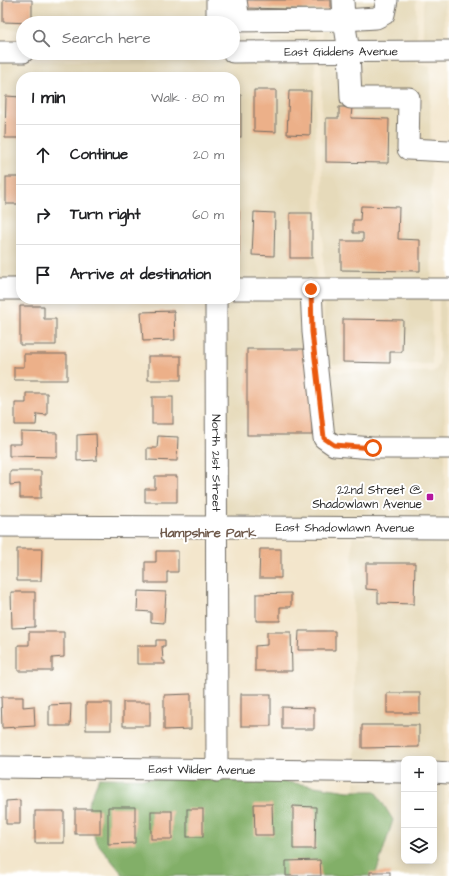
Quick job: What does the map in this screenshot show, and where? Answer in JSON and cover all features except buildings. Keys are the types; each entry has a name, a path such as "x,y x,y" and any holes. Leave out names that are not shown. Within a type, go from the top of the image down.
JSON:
{"street":[{"path":"217,0 217,16"},
{"path":"236,0 238,16"},
{"path":"240,16 242,0"},
{"path":"240,21 344,10 376,18 384,14 387,0"},
{"path":"344,10 349,52 351,98 409,98 408,149 449,151"},
{"name":"East Giddens Avenue","path":"240,52 449,51"},
{"path":"0,52 16,52"},
{"path":"0,289 16,289"},
{"path":"240,289 449,289"},
{"path":"311,289 312,332 315,344 324,438 334,445 373,448 449,448"},
{"name":"North 21st Street","path":"216,304 217,771"},
{"name":"East Shadowlawn Avenue","path":"0,526 449,528"},
{"name":"East Wilder Avenue","path":"0,767 217,771 401,772"},
{"path":"437,772 449,773"}],"shaded area":[{"path":"0,0 416,0 417,63 430,66 432,364 324,364 321,29 240,23 240,16 16,16 16,29 0,29"},
{"path":"423,0 445,0 445,42 423,42"},
{"path":"240,37 314,37 314,42 240,42"},
{"path":"315,60 316,280 240,280 240,72 16,72 16,280 0,280 0,61"},
{"path":"316,298 324,372 432,372 436,370 439,364 439,299 445,299 445,518 225,518 224,304 240,304 240,299"},
{"path":"352,537 445,537 445,764 437,763 437,756 401,756 401,763 355,763"},
{"path":"355,781 401,782 401,864 437,864 437,782 445,782 446,876 375,876 375,791 355,791"}],"green space":[{"path":"99,778 284,780 287,782 348,791 375,791 393,820 375,876 124,876 95,840 88,804"}],"place":[{"name":"22nd Street @ Shadowlawn Avenue","path":"430,497"}],"district":[{"name":"Hampshire Park","path":"208,533"}],"route":[{"path":"311,289 312,332 315,344 324,438 334,445 373,448"}]}
